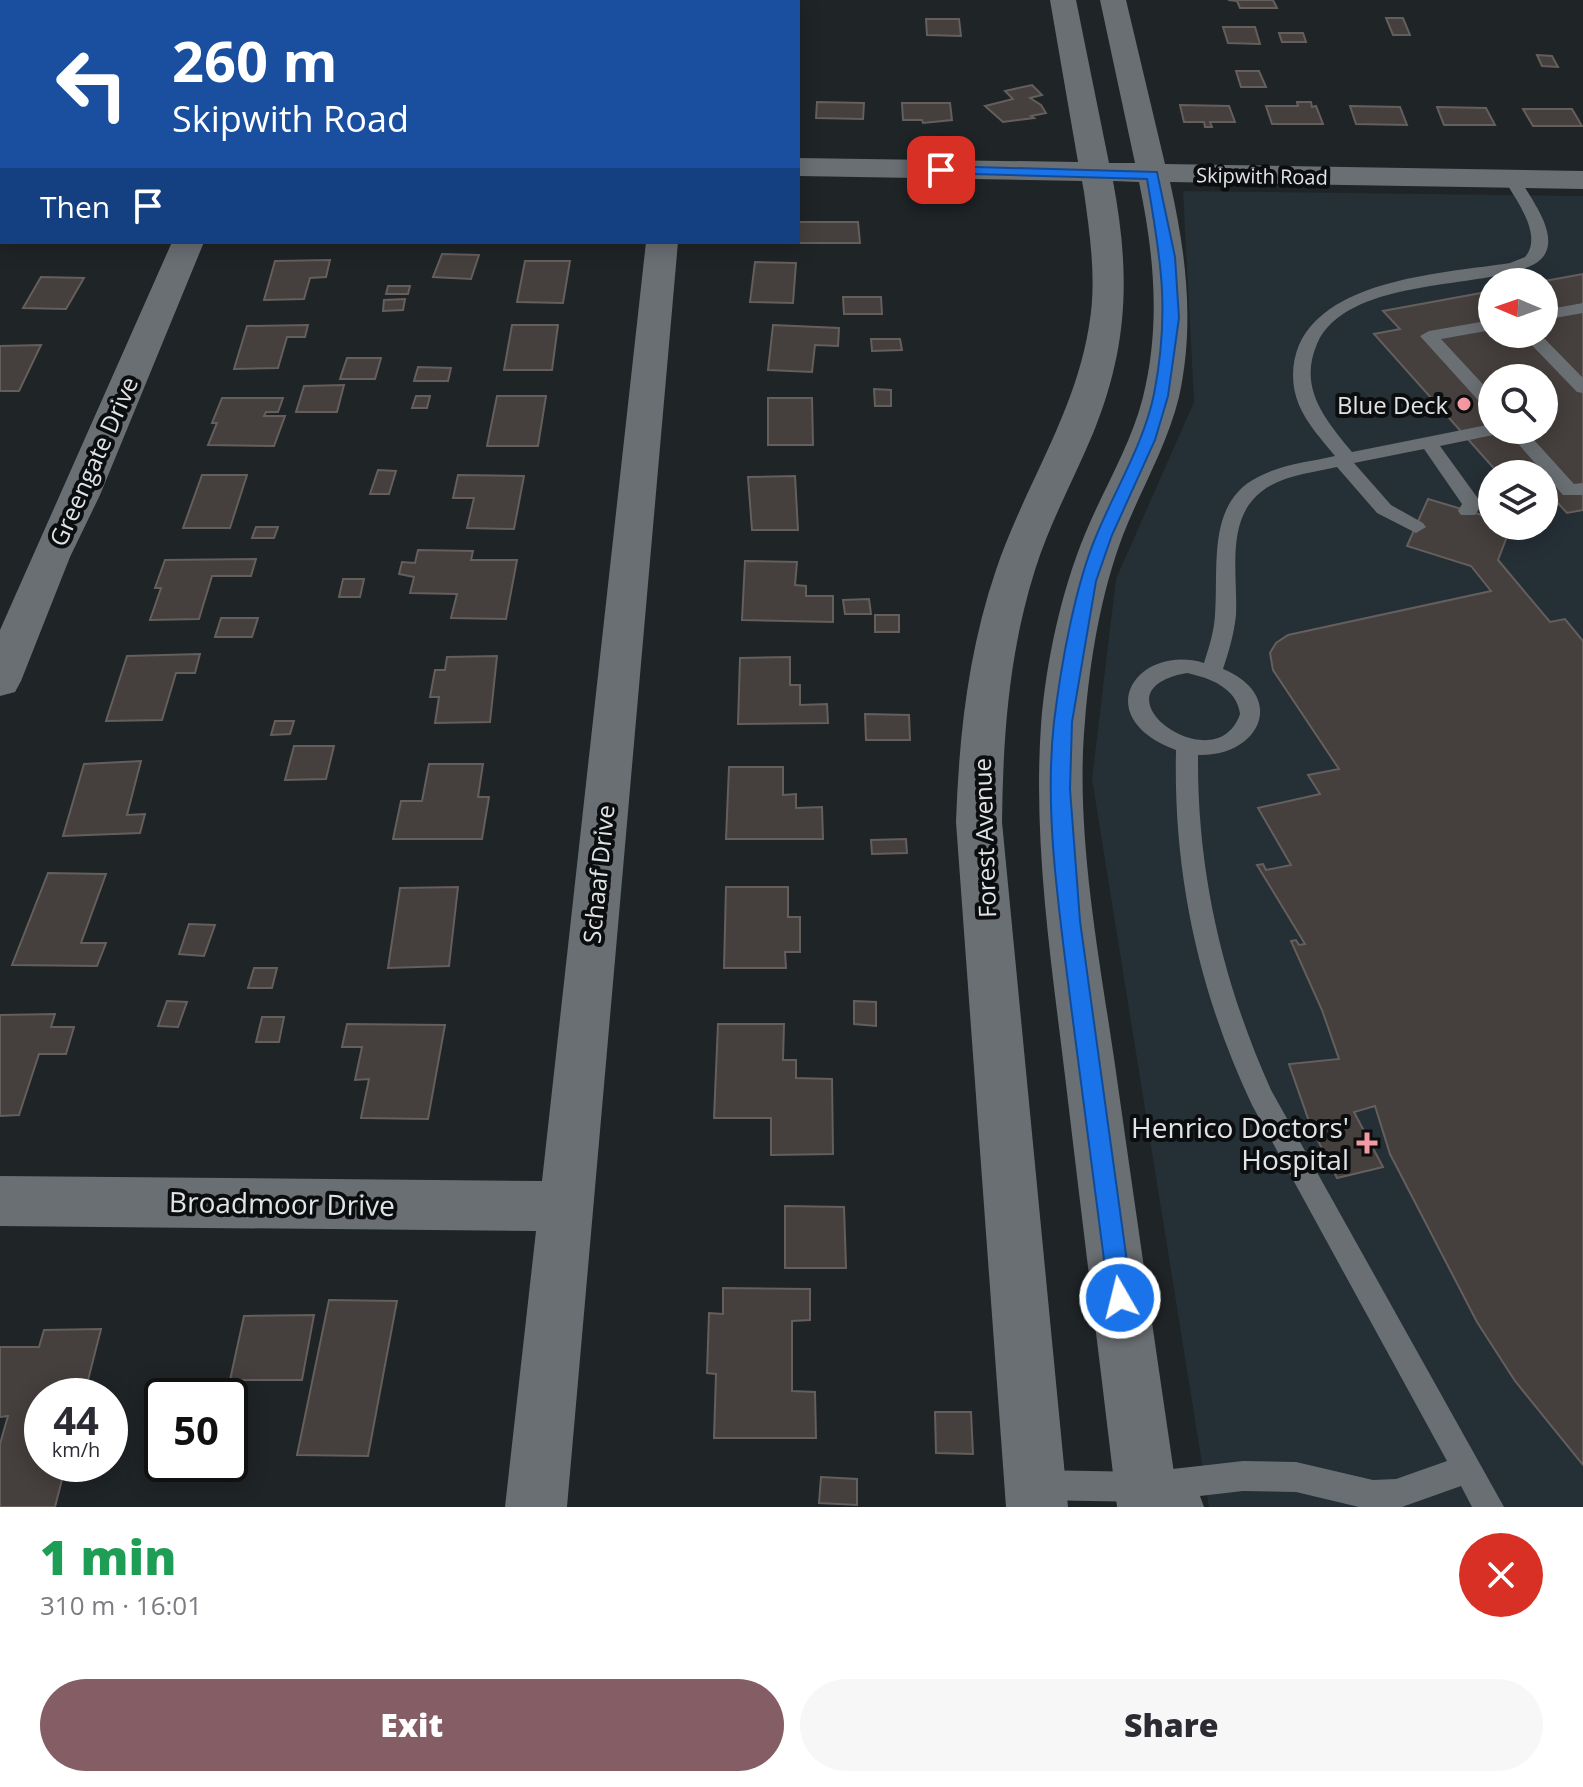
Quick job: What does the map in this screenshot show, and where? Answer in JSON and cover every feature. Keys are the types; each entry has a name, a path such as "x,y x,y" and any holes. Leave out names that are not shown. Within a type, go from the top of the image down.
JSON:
{"main road":[{"name":"Forest Avenue","path":"1036,1496 979,822 980,753 987,688 1012,582 1029,533 1088,404 1100,363 1107,320 1108,251 1063,0"},
{"path":"1113,0 1168,257 1172,318 1161,396 1147,440 1104,535 1088,581 1063,722 1061,789 1070,921 1161,1500"},
{"name":"Skipwith Road","path":"800,167 1583,180"},
{"name":"Greengate Drive","path":"0,681 50,557 81,495 187,244"},
{"name":"Schaaf Drive","path":"536,1507 662,244"},
{"name":"Broadmoor Drive","path":"0,1201 565,1206"}],"lane":[{"path":"1416,527 1384,509 1344,460 1309,409 1300,374 1306,342 1327,315 1353,300 1379,291 1513,267 1532,259 1541,247 1539,232 1512,179"},
{"path":"1558,312 1583,308"},
{"path":"1478,327 1429,336 1478,390"},
{"path":"1544,348 1583,388"},
{"path":"1212,672 1224,628 1228,538 1234,512 1254,487 1278,476 1478,433"},
{"path":"1428,442 1472,504 1468,511"},
{"path":"1528,444 1570,491 1583,489"},
{"path":"1187,666 1212,672 1238,686 1247,699 1250,713 1247,726 1237,737 1223,745 1187,746 1154,731 1143,720 1138,695 1143,683 1169,668 1187,666"},
{"path":"1187,746 1186,830 1215,982 1239,1052 1489,1507"},
{"path":"1036,1496 1161,1500 1243,1476 1296,1477 1349,1492 1396,1494 1467,1469"}],"shaded area":[{"name":"Henrico Doctors' Hospital","path":"1183,191 1583,196 1583,1507 1209,1507 1092,779 1116,579 1194,402"}],"building":[{"path":"1228,0 1273,0 1277,8 1240,8 1237,1"},
{"path":"1386,18 1403,18 1410,35 1393,35"},
{"path":"926,19 959,19 961,36 927,35"},
{"path":"1223,27 1255,27 1260,44 1228,43"},
{"path":"1279,33 1303,33 1306,42 1282,42"},
{"path":"1537,55 1552,56 1558,67 1542,66"},
{"path":"1236,71 1259,71 1266,87 1241,87"},
{"path":"1032,85 1042,95 1030,98 1041,105 1046,113 1031,116 1034,118 1003,122 985,106 1013,99 1005,91"},
{"path":"817,102 864,103 863,119 816,118"},
{"path":"1297,102 1311,102 1312,107 1316,106 1323,124 1272,124 1266,106 1298,106"},
{"path":"902,103 950,103 952,120 923,123 922,120 903,120"},
{"path":"1180,105 1229,106 1235,122 1210,122 1212,127 1205,127 1204,122 1184,122"},
{"path":"1350,106 1400,107 1407,125 1356,124"},
{"path":"1437,107 1486,108 1495,125 1444,125"},
{"path":"1523,109 1572,109 1582,126 1533,126"},
{"path":"800,222 858,222 860,243 800,243"},
{"path":"442,254 479,255 471,279 433,277"},
{"path":"330,260 326,277 310,278 304,299 264,300 275,261"},
{"path":"525,261 570,261 563,303 517,302"},
{"path":"755,262 796,263 793,303 750,302"},
{"name":"Blue Deck","path":"1583,274 1583,510 1567,513 1558,503 1558,460 1486,460 1374,334 1400,329 1383,311 1478,294 1478,348 1558,348 1558,279"},
{"path":"41,277 84,278 66,309 23,308"},
{"path":"388,286 410,286 408,294 386,294"},
{"path":"843,297 881,297 882,314 844,314"},
{"path":"405,299 403,310 383,311 384,300"},
{"path":"308,325 305,337 287,337 278,368 234,369 247,326"},
{"path":"512,325 558,325 552,370 504,370"},
{"path":"773,325 839,328 838,346 815,345 812,372 768,370"},
{"path":"871,339 900,339 902,350 872,351"},
{"path":"41,345 19,391 0,391 0,346"},
{"path":"347,358 381,358 375,379 340,379"},
{"path":"418,367 451,368 448,381 414,381"},
{"path":"344,385 337,412 296,412 304,386"},
{"path":"874,389 891,390 891,406 875,406"},
{"path":"416,396 430,396 427,408 412,408"},
{"path":"497,396 546,396 538,446 487,446"},
{"path":"222,398 283,398 278,412 266,412 264,416 285,416 274,446 208,445 217,423 212,423"},
{"path":"768,398 812,398 813,445 768,445"},
{"path":"378,470 396,471 389,494 370,494"},
{"path":"202,475 247,475 230,528 183,528"},
{"path":"458,475 524,476 514,529 467,528 474,498 453,498"},
{"path":"795,476 798,530 752,530 748,477"},
{"path":"1428,499 1478,514 1478,540 1506,540 1498,560 1550,622 1565,619 1583,641 1583,1465 1515,1381 1477,1322 1390,1154 1375,1106 1354,1112 1383,1167 1337,1178 1311,1127 1289,1064 1339,1059 1322,1010 1291,941 1305,944 1257,865 1263,864 1266,870 1291,865 1258,808 1320,794 1308,775 1339,769 1273,670 1270,653 1276,643 1288,635 1491,591 1471,566 1407,546"},
{"path":"256,527 278,527 274,538 252,538"},
{"path":"418,550 473,551 471,560 517,560 506,619 451,618 457,594 410,593 414,577 399,574 402,562 415,563"},
{"path":"256,559 251,576 212,576 199,619 150,620 161,588 155,588 165,560"},
{"path":"745,561 797,562 795,585 806,586 806,596 833,596 833,622 742,620"},
{"path":"343,579 364,579 360,597 339,597"},
{"path":"869,599 871,614 845,614 843,600"},
{"path":"875,615 899,615 899,632 875,632"},
{"path":"221,618 258,618 252,637 215,637"},
{"path":"200,654 195,673 176,673 162,720 106,721 127,656"},
{"path":"497,656 490,722 435,723 439,697 430,697 435,670 445,670 447,657"},
{"path":"790,657 790,685 800,685 800,705 827,704 828,723 738,724 740,658"},
{"path":"865,714 909,715 910,740 866,740"},
{"path":"275,721 294,721 290,734 271,735"},
{"path":"294,746 334,746 326,779 285,780"},
{"path":"141,761 127,815 145,814 140,833 63,836 84,764"},
{"path":"429,764 483,764 478,797 489,797 482,839 393,839 401,801 422,801"},
{"path":"729,767 783,767 783,795 796,794 796,808 822,807 823,839 726,839"},
{"path":"906,839 907,853 872,854 871,840"},
{"path":"48,873 106,874 81,943 106,943 97,966 12,965"},
{"path":"458,887 449,966 388,968 400,888"},
{"path":"726,887 788,887 788,917 800,917 800,952 785,952 786,968 724,968"},
{"path":"189,924 215,925 204,956 179,954"},
{"path":"254,968 277,968 272,988 248,988"},
{"path":"167,1001 187,1002 178,1027 158,1026"},
{"path":"854,1001 876,1002 876,1026 854,1024"},
{"path":"55,1014 51,1027 74,1027 66,1054 39,1054 19,1115 0,1116 0,1015"},
{"path":"262,1017 284,1017 279,1042 256,1042"},
{"path":"347,1024 445,1025 428,1119 361,1118 369,1079 355,1080 362,1047 342,1047"},
{"path":"718,1024 784,1024 783,1060 796,1060 796,1078 832,1079 833,1154 771,1155 771,1118 714,1118"},
{"path":"785,1206 844,1207 846,1268 785,1268"},
{"path":"723,1288 810,1289 810,1320 792,1321 792,1391 815,1392 816,1438 714,1438 716,1374 707,1373 709,1313 723,1314"},
{"path":"329,1300 397,1301 368,1456 297,1455"},
{"path":"314,1315 302,1380 230,1378 244,1316"},
{"path":"101,1329 89,1378 24,1378 24,1482 61,1482 55,1507 0,1507 0,1444 8,1416 0,1417 0,1347 39,1347 44,1330"},
{"path":"935,1412 971,1412 973,1454 936,1453"},
{"path":"821,1477 857,1479 857,1505 819,1503"}],"place":[{"name":"Blue Deck","path":"1464,404"},
{"name":"Henrico Doctors' Hospital","path":"1367,1143"}],"route":[{"path":"941,170 1152,175 1168,257 1172,318 1161,396 1147,440 1104,535 1088,581 1063,722 1061,789 1070,921 1120,1298"}]}
